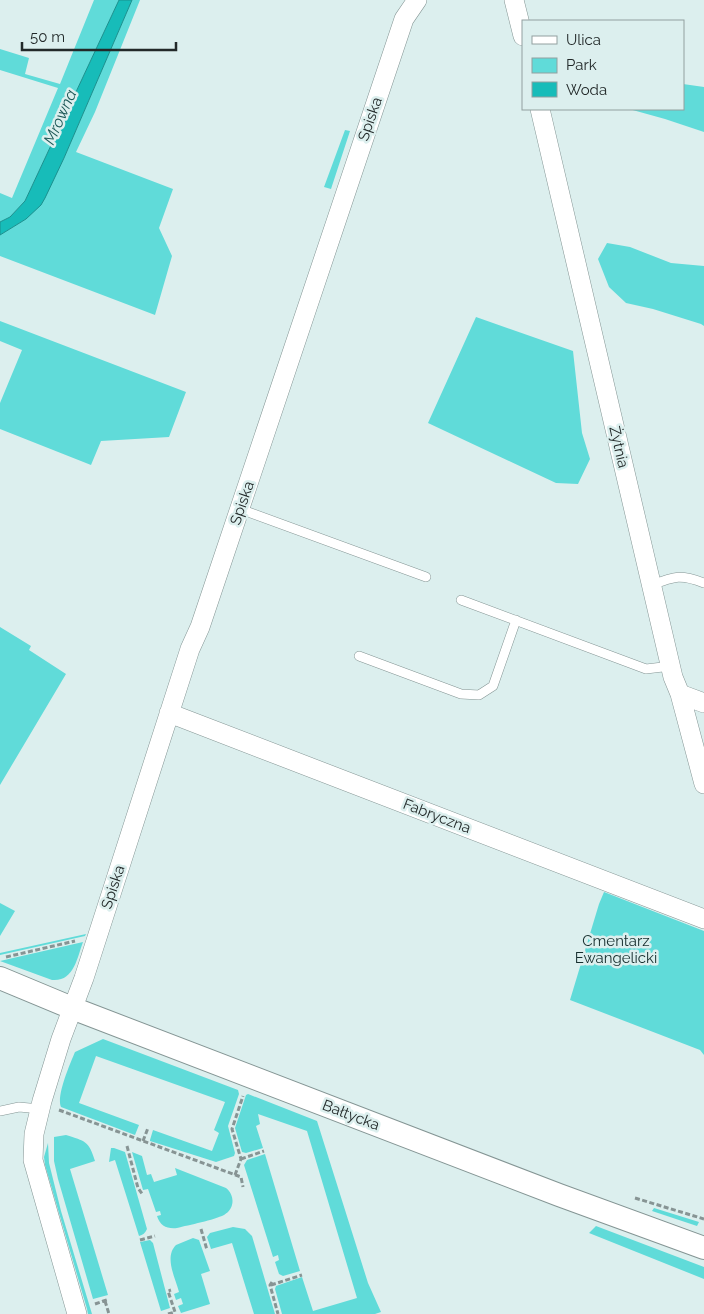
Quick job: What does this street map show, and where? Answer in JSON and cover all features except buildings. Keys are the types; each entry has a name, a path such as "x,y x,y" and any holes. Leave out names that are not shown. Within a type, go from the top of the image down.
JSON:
{"street":[{"name":"Spiska","path":"77,1314 33,1160 34,1134 48,1108 72,1008 84,978 190,649 200,627 404,19 417,0"},
{"path":"514,0 522,32"},
{"name":"Żytnia","path":"540,110 671,666 704,784"},
{"path":"680,694 704,703"},
{"name":"Fabryczna","path":"170,714 704,919"},
{"name":"Bałtycka","path":"0,978 72,1008 704,1248"}],"lane":[{"path":"240,509 426,577"},
{"path":"652,585 667,579 686,576 704,583"},
{"path":"462,600 646,669 671,666"},
{"path":"359,656 461,694 479,695 493,686 516,620"},
{"path":"0,1111 19,1108 48,1108"}],"path":[{"path":"0,959 78,940"},
{"path":"236,1175 241,1159 232,1129 246,1088"},
{"path":"48,1108 241,1177 243,1188"},
{"path":"143,1141 148,1128"},
{"path":"127,1146 138,1188 143,1195"},
{"path":"241,1159 264,1151"},
{"path":"628,1195 704,1219"},
{"path":"201,1229 207,1250"},
{"path":"140,1240 155,1236"},
{"path":"278,1314 271,1283 302,1275"},
{"path":"168,1314 175,1312 168,1291 171,1290"},
{"path":"97,1304 107,1300 109,1314"}],"green space":[{"path":"94,0 119,0 25,201 10,217 0,222 0,193 12,198 58,88 0,70 0,49 29,58 25,74 60,84"},
{"path":"132,0 140,0 95,112 76,152 173,189 159,228 172,256 155,315 0,256 0,235 26,219 64,158"},
{"path":"684,84 704,87 704,132 633,110 684,110"},
{"path":"345,130 350,131 331,189 324,187"},
{"path":"607,243 630,247 671,263 704,266 704,326 653,309 626,303 609,287 598,259"},
{"path":"476,317 573,351 582,433 590,459 578,484 556,483 428,423"},
{"path":"0,321 186,392 169,437 101,441 91,465 0,429 0,403 22,350 0,341"},
{"path":"0,627 31,646 29,650 66,674 0,785"},
{"name":"Cmentarz Ewangelicki","path":"604,892 704,931 704,1055 700,1050 570,1000"},
{"path":"0,903 15,911 0,936"},
{"path":"86,934 85,936 0,955 0,953"},
{"path":"83,942 74,968 59,980 52,980 0,961"},
{"path":"103,1039 238,1090 239,1094 228,1126 235,1153 234,1156 216,1162 150,1141 153,1130 212,1151 219,1133 214,1130 225,1102 96,1056 79,1103 139,1125 135,1135 61,1107 60,1095 75,1052"},
{"path":"248,1094 317,1121 368,1283 381,1312 375,1314 282,1314 275,1289 276,1286 302,1277 313,1311 357,1298 307,1131 258,1114 260,1124 256,1126 263,1148 246,1153 242,1152 235,1128 246,1095"},
{"path":"66,1135 85,1143 91,1149 95,1161 70,1169 108,1295 93,1299 54,1161 54,1137"},
{"path":"48,1143 49,1163 61,1211 92,1314 88,1314 45,1165 44,1157"},
{"path":"111,1148 125,1152 147,1229 140,1236 115,1160 109,1162"},
{"path":"132,1152 142,1156 147,1175 151,1174 154,1182 177,1175 175,1168 226,1188 231,1194 232,1206 224,1215 214,1219 177,1228 164,1226 158,1219 157,1216 161,1215 160,1211 156,1212 148,1189 143,1190"},
{"path":"265,1154 300,1271 283,1276 279,1274 275,1262 279,1260 278,1255 273,1257 244,1165 247,1160"},
{"path":"654,1208 699,1222 697,1226 652,1211"},
{"path":"596,1226 704,1267 704,1279 589,1233"},
{"path":"233,1227 245,1229 252,1236 275,1314 254,1314 232,1243 211,1249 207,1237 210,1233"},
{"path":"193,1238 199,1240 210,1271 201,1274 210,1304 181,1313 178,1306 183,1304 181,1298 176,1300 174,1294 179,1292 172,1267 171,1255 176,1245"},
{"path":"150,1240 153,1243 170,1308 161,1311 140,1242"}],"water":[{"path":"119,0 132,0 45,198 41,205 26,219 0,235 0,222 10,217 25,201"}],"water label":[{"name":"Mrowna","path":"60,117"}]}
